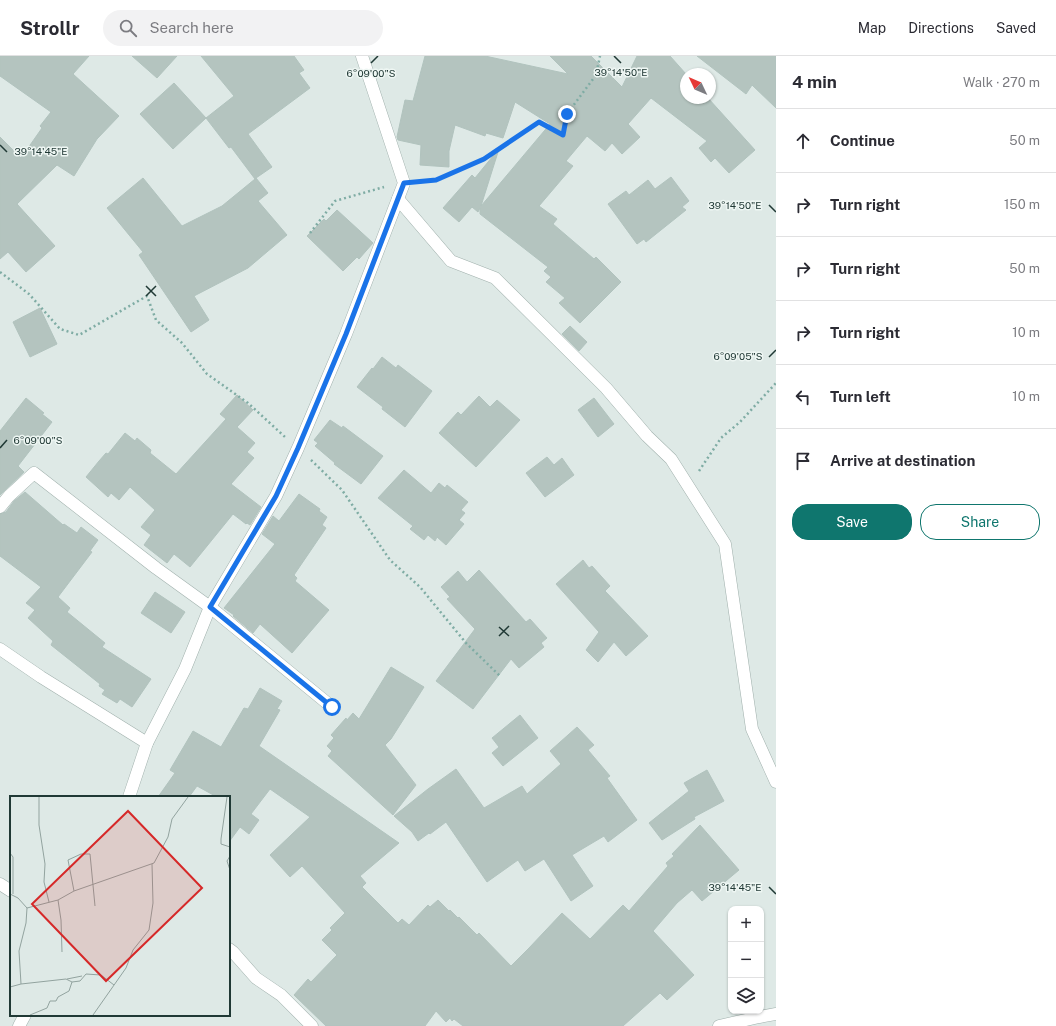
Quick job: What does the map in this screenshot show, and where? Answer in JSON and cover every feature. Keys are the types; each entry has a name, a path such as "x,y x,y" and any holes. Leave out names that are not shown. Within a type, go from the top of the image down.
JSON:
{"street":[{"path":"129,796 147,743 185,669 210,607 276,496 298,448 346,334 404,183 362,56"},
{"path":"398,199 451,261 495,278 512,294 606,388 647,436 671,459 725,544 752,729 776,782"},
{"path":"0,506 34,473 156,568 210,607 332,707"},
{"path":"0,649 41,677 147,743"},
{"path":"0,884 10,890"},
{"path":"230,950 256,978 281,995 312,1026"},
{"path":"719,1026 759,1016 776,1014"},
{"path":"19,1026 24,1016"}],"path":[{"path":"310,233 335,201 378,188 404,183 436,180 484,159 539,122 563,135 567,114 596,75 600,56"},
{"path":"0,272 29,294 60,329 79,335 147,296 156,320 182,343 207,374 248,403 342,490 390,560 420,587 466,643 501,677"},
{"path":"688,487 721,438 740,422 776,383"}],"building":[{"path":"0,56 89,56 73,74 119,116 97,139 74,176 57,165 17,204 55,246 26,272 8,252 0,259 0,137 21,158 42,128 40,126 51,112 0,76"},
{"path":"132,56 177,56 157,78"},
{"path":"201,56 294,56 304,70 299,73 310,88 248,134 272,167 256,178 268,193 258,201 287,235 248,268 194,296 209,320 191,332 139,255 143,252 107,208 143,178 182,226 222,206 255,179 231,147 229,148 206,118 234,96"},
{"path":"425,56 485,56 568,74 550,56 591,56 622,87 637,56 670,56 681,68 680,104 713,104 755,150 729,173 715,158 711,162 699,148 707,141 651,98 628,124 640,137 622,154 612,143 605,151 587,136 566,161 573,166 539,206 557,219 553,224 594,259 596,257 621,282 580,323 559,303 565,298 546,282 551,277 544,271 548,267 480,214 480,208 478,212 472,207 459,222 443,208 472,175 475,178 497,151 498,152 481,206 550,124 515,102 503,138 486,133 485,136 455,125 449,151 449,167 420,165 421,145 398,140 397,137 405,100 413,101"},
{"path":"697,56 776,56 776,108 752,85 746,94 716,71 716,68 712,68"},
{"path":"174,83 206,118 173,149 140,114"},
{"path":"671,177 689,201 682,207 686,210 646,242 644,239 637,244 608,204 626,191 629,195 648,180 655,189"},
{"path":"337,210 373,243 359,259 357,257 343,271 307,236 324,219 326,221"},
{"path":"40,308 57,344 30,357 13,322"},
{"path":"570,326 587,342 579,351 562,334"},
{"path":"382,357 396,368 398,365 432,391 405,427 382,409 383,407 357,387"},
{"path":"237,395 253,410 237,427 255,443 247,452 254,458 231,484 261,507 250,525 247,523 246,524 233,514 190,567 174,554 167,563 144,545 151,535 141,527 155,510 130,487 119,500 111,493 108,497 86,477 106,453 108,454 125,433 135,441 137,438 151,450 150,453 176,474 226,419 220,414"},
{"path":"479,396 490,407 497,400 520,420 476,467 439,433 458,412 461,415"},
{"path":"26,398 52,422 18,466 24,472 0,495 0,431"},
{"path":"594,398 614,424 598,437 578,410"},
{"path":"330,420 342,428 343,426 383,456 361,484 334,464 335,463 315,446 318,443 314,440"},
{"path":"547,457 554,465 562,458 574,475 545,497 526,473"},
{"path":"404,470 431,493 439,483 445,488 447,485 468,502 461,510 465,513 459,520 464,524 446,545 437,537 435,541 428,535 424,540 410,529 413,526 378,498"},
{"path":"25,492 63,525 64,524 77,533 81,527 98,540 90,551 92,552 58,597 70,608 67,612 105,643 102,647 151,679 132,707 120,699 117,703 102,694 105,690 99,686 100,684 51,645 53,641 28,618 35,610 26,603 41,587 0,556 0,514 6,512 14,501"},
{"path":"299,494 320,509 319,511 327,517 322,525 326,528 294,575 297,578 295,581 329,610 292,653 260,624 253,633 233,616 234,615 224,608 275,544 262,534 273,516 279,521"},
{"path":"583,560 589,568 592,566 610,586 605,591 648,636 626,656 614,642 598,662 586,650 599,632 556,584"},
{"path":"479,570 526,622 530,619 547,638 541,643 544,647 519,668 511,659 473,709 436,681 475,629 447,599 450,597 441,587 458,571 467,582"},
{"path":"155,592 185,612 171,633 141,613"},
{"path":"391,667 424,687 391,739 385,745 416,785 393,815 328,756 332,751 327,746 334,738 331,735 346,718 347,720 353,713 359,719"},
{"path":"260,688 282,701 277,709 280,710 259,746 399,843 360,876 366,883 362,887 398,923 402,919 409,925 428,905 430,907 438,900 449,911 450,910 458,918 459,917 477,935 479,933 511,966 562,913 590,939 623,905 629,911 668,866 666,863 674,856 672,854 700,825 739,870 702,901 692,890 677,903 653,931 694,975 667,1000 660,993 623,1026 463,1026 454,1019 452,1021 450,1018 446,1022 436,1011 425,1026 326,1026 294,995 308,979 311,982 337,955 322,940 332,930 330,928 345,913 302,866 290,877 270,855 310,817 270,789 251,814 259,820 249,834 240,827 230,841 230,796 215,796 197,786 190,796 159,796 175,773 170,770 193,731 221,747 244,708 248,709"},
{"path":"520,715 538,738 503,766 492,753 499,747 492,738"},
{"path":"577,727 594,745 588,750 610,776 607,778 637,820 608,842 604,836 572,855 593,886 571,901 544,859 525,871 518,860 487,882 446,822 418,841 412,832 394,816 456,769 484,808 522,786 527,794 561,764 550,751"},
{"path":"707,770 724,801 694,817 695,819 662,840 649,823 689,791 684,783"}],"route":[{"path":"332,707 210,607 276,496 298,448 346,334 404,183 436,180 484,159 539,122 563,135 567,114"}]}
